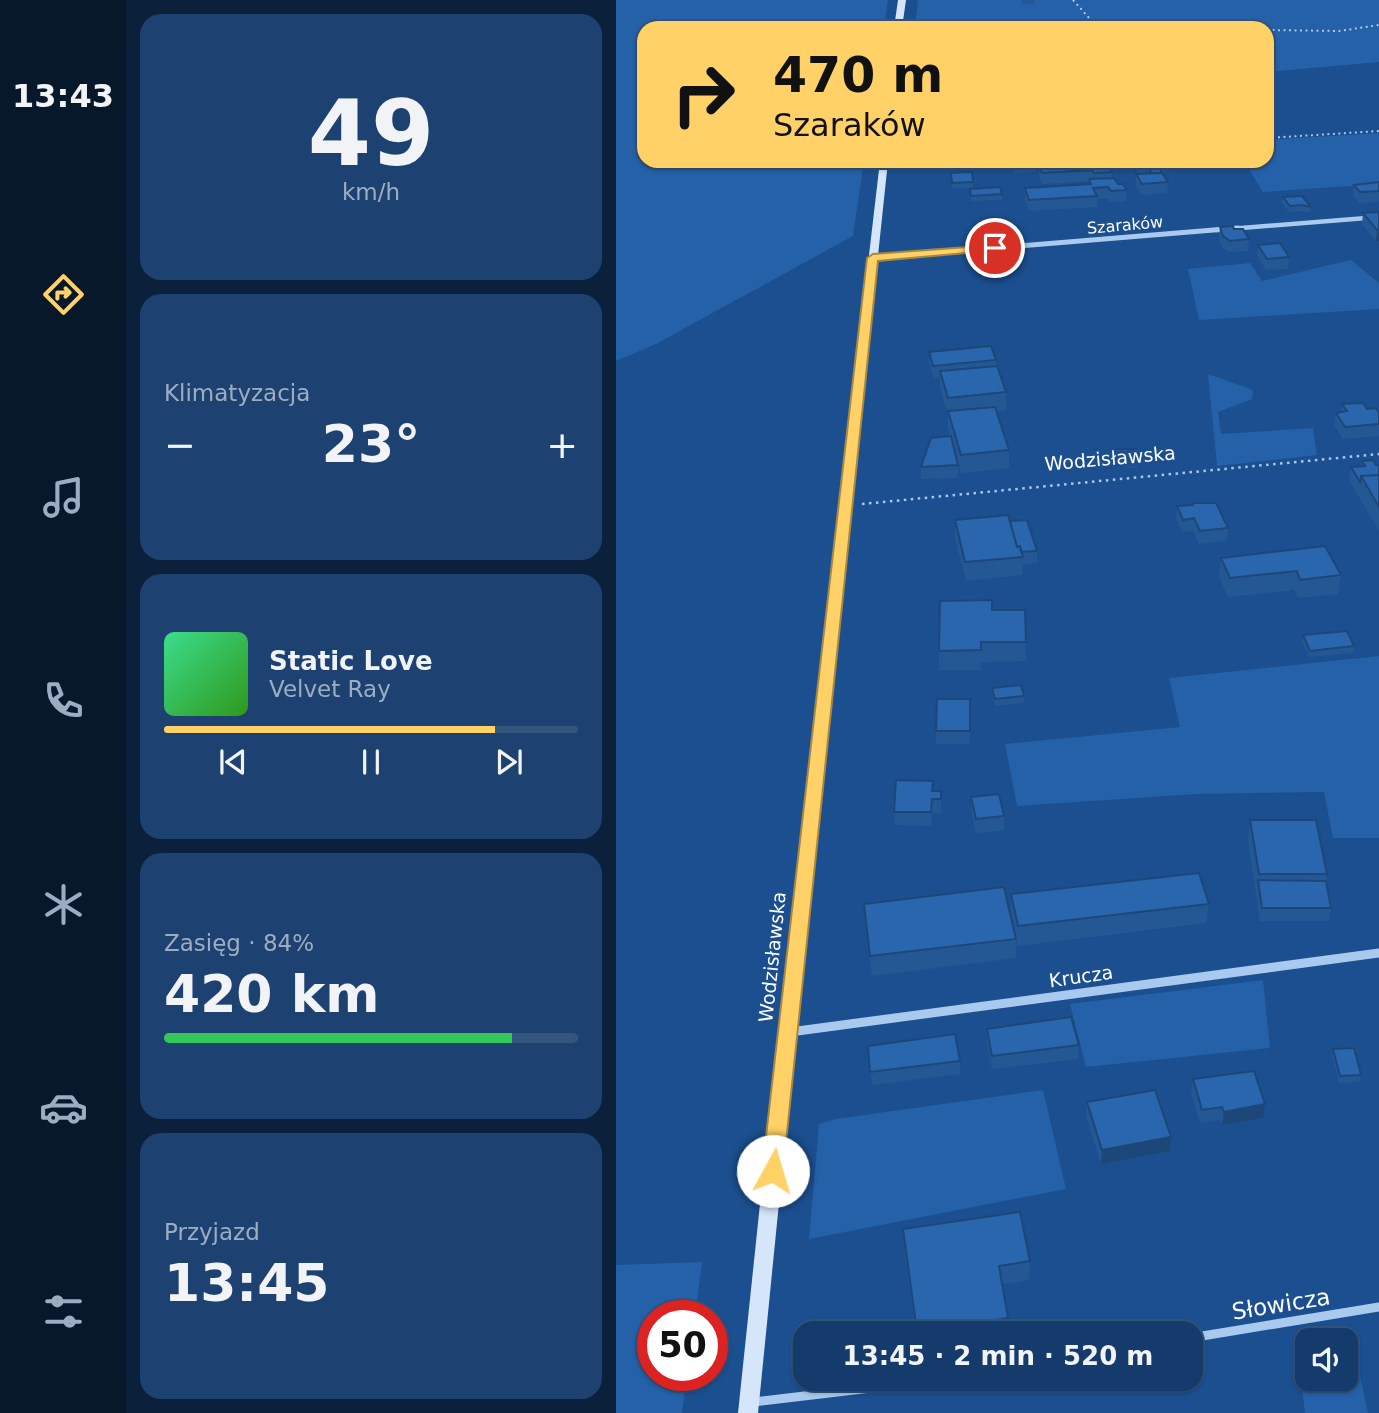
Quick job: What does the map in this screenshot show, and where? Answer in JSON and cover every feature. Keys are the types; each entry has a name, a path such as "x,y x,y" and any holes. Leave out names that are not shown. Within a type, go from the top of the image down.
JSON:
{"main road":[{"path":"899,21 902,0"},
{"name":"Wodzisławska","path":"749,1408 787,1032 883,168"}],"street":[{"name":"Szaraków","path":"873,258 1379,217"},
{"name":"Krucza","path":"787,1032 1379,953"},
{"name":"Słowicza","path":"1203,1336 1379,1307"},
{"path":"749,1408 791,1399 853,1391"}],"path":[{"path":"1073,0 1092,21"},
{"path":"1274,30 1339,31 1379,24"},
{"path":"1274,138 1379,131"},
{"name":"Wodzisławska","path":"846,506 1379,454"}],"shaded area":[{"path":"616,0 888,0 885,21 637,21 637,168 863,168 853,236 656,344 616,361"},
{"path":"918,0 1379,0 1379,62 1274,71 1274,21 916,21"},
{"path":"1379,133 1379,184 1263,192 1248,168 1274,168 1274,140"},
{"path":"1351,260 1379,283 1379,309 1199,320 1188,269 1250,263 1262,281"},
{"path":"1208,374 1253,390 1252,399 1218,412 1221,434 1313,428 1317,455 1217,466"},
{"path":"1379,656 1379,838 1333,838 1324,792 1196,794 1017,806 1005,744 1180,727 1169,678"},
{"path":"1263,980 1270,1048 1086,1067 1070,1004"},
{"path":"1043,1090 1066,1189 809,1239 819,1124 836,1119"},
{"path":"702,1262 697,1300 637,1300 637,1391 685,1391 682,1413 616,1413 616,1265"},
{"path":"1358,1367 1368,1413 1305,1413 1302,1391 1358,1391"}],"building":[{"path":"1040,168 1110,168 1112,172 1094,173 1092,170 1042,173"},
{"path":"1149,168 1160,168 1162,173 1151,173"},
{"path":"972,172 973,182 952,183 951,173"},
{"path":"1162,173 1168,182 1142,184 1136,174"},
{"path":"1114,178 1127,190 1093,188 1097,196 1029,200 1025,188 1091,184 1089,179"},
{"path":"1379,182 1379,191 1360,192 1354,185"},
{"path":"1000,187 1002,194 971,196 970,189"},
{"path":"1302,196 1311,207 1290,206 1283,197"},
{"path":"1379,212 1379,230 1377,230 1363,213"},
{"path":"1233,226 1234,229 1243,229 1249,239 1230,241 1223,236 1220,227"},
{"path":"1280,243 1289,257 1267,259 1258,245"},
{"path":"991,346 996,360 933,366 929,352"},
{"path":"997,366 1006,392 948,398 940,371"},
{"path":"1363,403 1367,409 1376,408 1379,424 1345,427 1336,413 1347,411 1342,404"},
{"path":"995,407 1009,450 961,455 948,411"},
{"path":"951,436 958,465 921,467 931,438"},
{"path":"1114,449 1137,449 1138,462 1116,462"},
{"path":"1373,460 1379,465 1379,475 1361,476 1360,482 1351,467 1365,466 1362,461"},
{"path":"1379,475 1379,507 1361,476"},
{"path":"1192,503 1216,503 1228,528 1200,531 1194,518 1183,520 1177,506 1193,505"},
{"path":"1008,515 1017,547 1020,546 1023,557 965,562 955,520"},
{"path":"1027,520 1037,551 1021,552 1020,546 1017,547 1010,521"},
{"path":"1325,546 1341,575 1300,580 1297,571 1230,578 1221,558"},
{"path":"992,600 992,610 1025,610 1026,642 981,642 981,650 939,651 940,601"},
{"path":"1347,631 1354,646 1310,651 1303,635"},
{"path":"1021,685 1024,696 995,699 992,688"},
{"path":"937,699 970,699 970,731 936,731"},
{"path":"896,780 933,781 932,791 941,791 941,799 932,799 931,812 894,812"},
{"path":"999,794 1004,816 976,819 971,797"},
{"path":"1250,820 1316,820 1327,874 1259,874"},
{"path":"1199,873 1209,904 1018,926 1011,894"},
{"path":"1258,880 1326,881 1331,908 1262,908"},
{"path":"1004,887 1016,939 870,956 864,904"},
{"path":"1071,1017 1079,1045 992,1056 987,1029"},
{"path":"955,1034 960,1061 870,1072 868,1046"},
{"path":"1354,1048 1361,1075 1340,1076 1333,1049"},
{"path":"1254,1071 1265,1104 1224,1112 1222,1107 1202,1110 1193,1079"},
{"path":"1155,1090 1171,1137 1102,1150 1087,1102"},
{"path":"1020,1212 1030,1261 999,1266 1008,1318 988,1321 916,1321 903,1229"}],"route":[{"path":"773,1171 873,258 995,248"}]}
